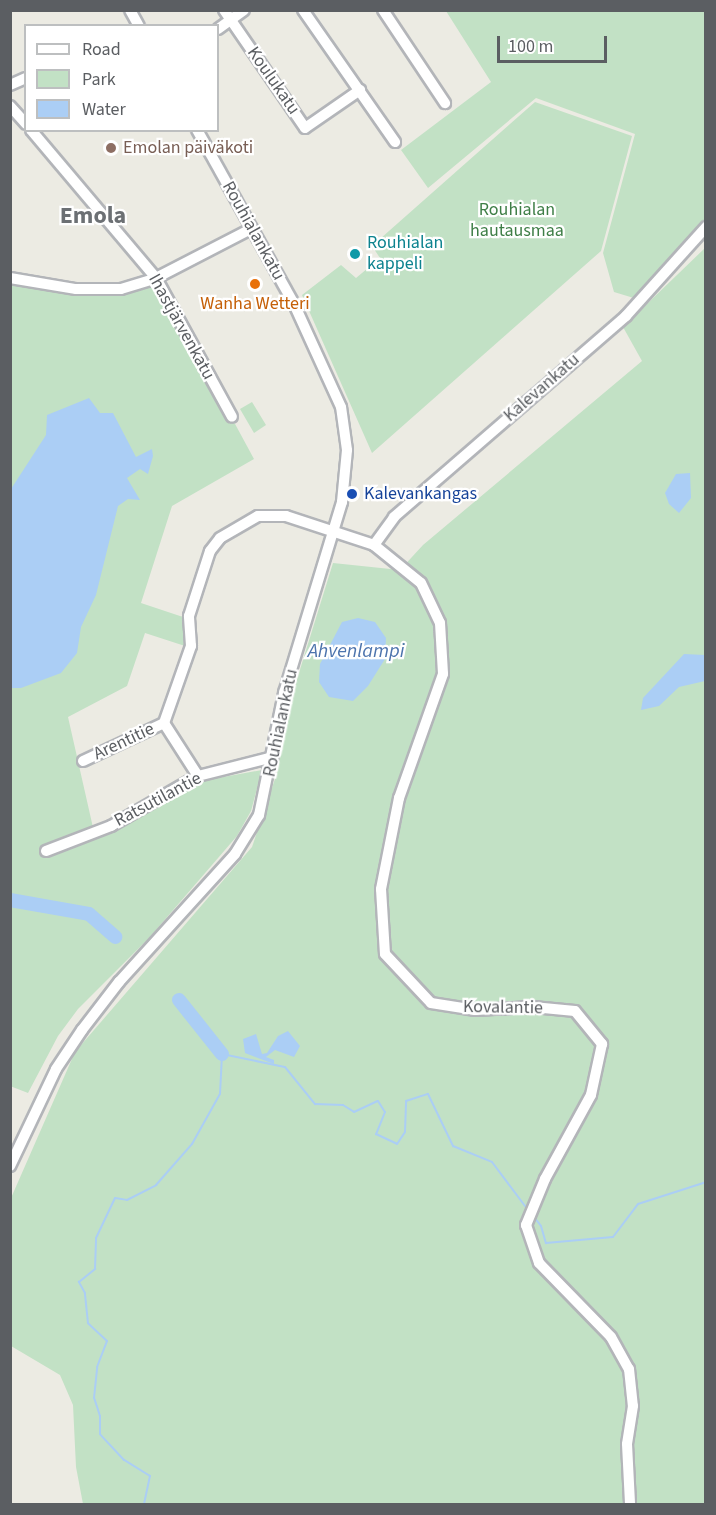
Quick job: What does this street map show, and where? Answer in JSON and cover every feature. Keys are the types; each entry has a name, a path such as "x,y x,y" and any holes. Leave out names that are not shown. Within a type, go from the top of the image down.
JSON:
{"street":[{"path":"219,28 228,15 244,10"},
{"path":"303,10 395,142"},
{"path":"383,10 445,103"},
{"name":"Koulukatu","path":"228,15 305,128 360,90"},
{"path":"10,86 24,79"},
{"path":"10,106 24,122"},
{"name":"Ihastjärvenkatu","path":"33,132 156,278 232,417"},
{"name":"Rouhialankatu","path":"10,1166 56,1069 81,1030 244,843 259,815 273,757 284,693 334,531 347,450 341,406 294,304 198,132"},
{"name":"Kalevankatu","path":"374,545 394,517 626,316 705,227"},
{"path":"10,278 75,289 121,289 156,278 251,229"},
{"name":"Kovalantie","path":"164,723 191,646 189,616 210,551 220,538 258,516 271,513 374,545 421,583 440,623 444,649 442,674 426,728 404,774 381,889 385,954 431,1004 475,1010 533,1007 574,1011 602,1044 591,1095 526,1225 539,1263 611,1337 629,1369 633,1406 627,1444 630,1504"},
{"path":"164,723 198,776"},
{"name":"Arentitie","path":"83,760 164,723"},
{"name":"Ratsutilantie","path":"46,851 111,826 198,776 273,757"}],"green space":[{"path":"446,11 705,11 705,220 637,299 614,292 603,253 635,134 536,98 428,188 401,150 491,82"},
{"name":"Rouhialan hautausmaa","path":"535,102 632,136 601,251 372,453 302,295 341,265 356,278 380,258 372,246"},
{"path":"705,248 705,1504 83,1504 76,1467 73,1405 60,1375 11,1346 11,1198 75,1052 252,847 277,773 289,705 333,563 400,570 423,545 642,361 623,327"},
{"path":"10,278 121,289 156,278 254,459 172,506 141,603 183,617 185,646 145,633 127,686 68,717 94,832 207,780 262,770 251,811 237,836 149,938 78,1009 58,1036 28,1093 10,1086"},
{"path":"252,402 266,425 254,433 240,409"}],"water":[{"path":"89,398 100,413 113,413 136,457 152,449 153,456 148,474 140,469 127,478 140,500 128,499 118,506 96,595 81,627 77,653 61,673 21,688 11,688 11,489 46,435 47,415"},
{"path":"690,473 691,498 679,513 669,504 665,493 676,474"},
{"name":"Ahvenlampi","path":"358,618 375,622 386,638 385,659 368,686 353,701 329,697 319,682 320,664 342,622"},
{"path":"684,654 705,655 705,681 679,687 659,706 641,710 643,698"},
{"path":"288,1031 300,1046 294,1057 275,1050 266,1057 274,1060 274,1064 245,1053 243,1039 256,1034 262,1054 267,1053 278,1036"}],"waterway":[{"path":"10,900 89,914 115,937"},
{"path":"179,1000 222,1054"},
{"path":"144,1504 150,1476 124,1460 100,1434 100,1416 94,1398 97,1367 107,1341 88,1323 85,1293 79,1282 95,1269 96,1238 115,1198 127,1200 156,1185 192,1144 220,1094 222,1054 285,1067 315,1104 343,1105 354,1112 378,1101 385,1112 376,1134 397,1144 405,1132 406,1101 428,1094 453,1146 492,1162 528,1210"},
{"path":"534,1217 541,1226 546,1243 613,1237 638,1204 706,1182"}],"place":[{"name":"Emolan päiväkoti","path":"111,148"},
{"name":"Rouhialan kappeli","path":"355,254"},
{"name":"Wanha Wetteri","path":"255,284"},
{"name":"Kalevankangas","path":"352,494"}],"district":[{"name":"Emola","path":"93,216"}]}
